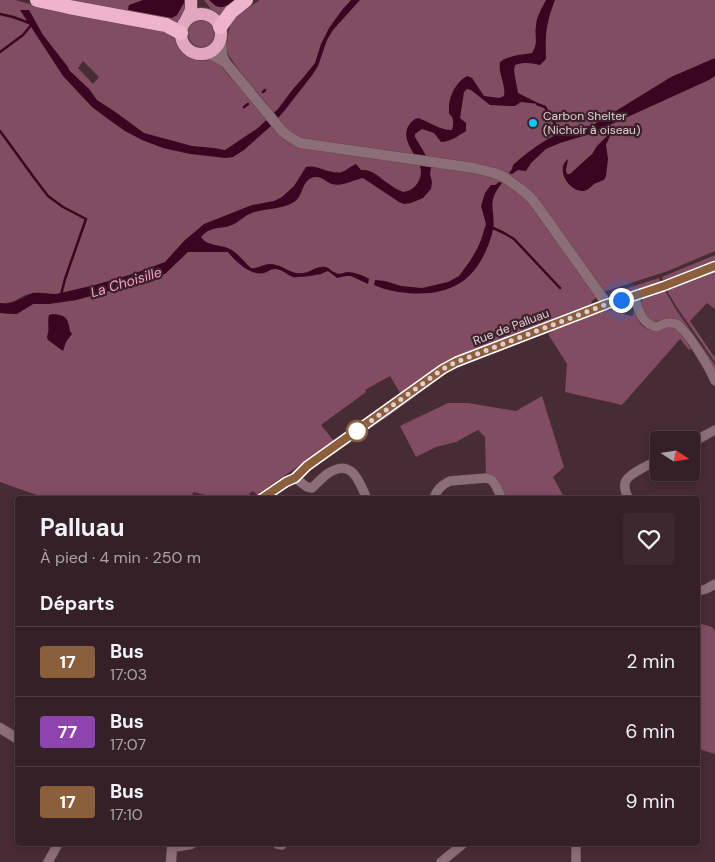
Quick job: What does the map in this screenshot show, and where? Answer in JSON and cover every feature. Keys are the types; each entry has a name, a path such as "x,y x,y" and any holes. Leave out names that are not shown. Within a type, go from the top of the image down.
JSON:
{"highway":[{"path":"37,0 184,27"},
{"path":"220,33 231,12 246,0"}],"main road":[{"path":"190,0 191,10 184,27 184,44 198,53 204,53 214,49 218,44 220,33 218,22 202,8 198,0"},
{"path":"184,27 196,14 209,15"}],"street":[{"path":"220,33 221,48 225,62"},
{"path":"204,53 225,62 272,119 290,137 300,142 474,168 505,178 522,190 538,207 607,304"},
{"name":"Rue de Palluau","path":"265,496 295,478 307,466 443,369 607,304 664,286 715,266"},
{"path":"634,296 643,320 652,326 657,327 668,322 681,327 715,380"},
{"path":"700,438 715,430"},
{"path":"628,496 625,483 628,478 650,465"},
{"path":"295,478 307,487 312,488 330,472 342,468 350,470 356,476 366,496"},
{"path":"434,496 438,489 446,482 486,478 492,480 501,496"},
{"path":"700,590 715,584"},
{"path":"0,728 15,737"},
{"path":"48,862 57,846"},
{"path":"170,846 171,862"},
{"path":"441,862 461,846"},
{"path":"576,846 576,862"}],"shaded area":[{"path":"0,0 15,0 52,10 167,32 188,54 219,64 261,113 268,105 238,68 226,49 232,19 260,0 715,0 715,251 668,271 603,292 591,302 590,306 455,359 402,396 390,376 365,390 366,392 321,425 334,441 257,495 253,491 249,496 210,496 193,492 192,496 40,496 0,482 0,313 14,314 33,304 76,300 126,286 164,274 163,263 112,282 85,289 59,294 32,293 10,302 0,303","holes":["83,61 99,77 93,84 78,68"]},
{"path":"56,0 188,0 178,27"},
{"path":"204,0 242,0 222,17 211,9"},
{"path":"202,19 212,23 216,33 212,43 202,47 192,43 188,33 192,23"},
{"path":"715,255 715,263 664,283 662,277"},
{"path":"715,269 715,309 707,303 690,321 715,358 715,362 666,289"},
{"path":"659,278 661,284 626,296 625,291 628,288"},
{"path":"664,289 715,365 715,372 676,319 649,321 640,304 644,297"},
{"path":"619,308 624,309 623,314 633,316 634,311 638,321 647,329 655,330 673,327 681,333 691,349 689,350 680,339 622,405 565,392 567,364 548,334 582,318"},
{"path":"542,396 564,467 553,477 563,496 500,496 486,478 485,437 478,430 456,442 436,447 416,457 400,426 448,403 468,403 516,411"},
{"path":"700,624 712,627 715,631 715,754 700,750"}],"water":[{"path":"143,0 185,1 177,15 172,18 128,9 129,5"},
{"path":"209,0 235,0 219,7"},
{"path":"351,0 360,0 333,30 327,40 318,66 285,110 271,126 244,150 233,157 226,158 190,154 163,148 142,140 108,119 92,107 63,76 20,10 29,10 43,35 69,70 89,89 97,100 144,133 192,146 225,150 258,128 278,109 315,63 329,28"},
{"name":"La Choisille","path":"546,0 555,0 547,29 546,59 540,65 521,63 515,65 514,71 518,93 539,104 521,102 515,106 490,105 467,89 464,92 460,118 466,123 466,131 444,142 441,142 434,133 422,129 415,134 431,167 431,189 423,198 404,204 363,178 336,185 320,177 315,177 307,181 300,196 289,205 257,211 232,225 212,229 201,237 211,244 230,249 251,268 274,264 296,273 301,273 324,267 337,274 350,272 361,275 369,279 368,284 351,276 337,278 328,271 298,277 293,277 275,269 264,273 253,272 243,267 228,252 188,252 165,274 76,300 33,304 17,314 0,313 0,303 14,302 33,293 56,294 95,285 165,262 184,241 204,224 252,205 274,201 282,197 294,186 306,167 310,166 337,173 356,164 361,170 373,172 403,192 411,189 418,183 421,171 407,141 406,135 409,125 418,118 447,130 452,130 453,120 449,113 451,95 456,86 467,76 472,78 484,96 499,98 504,96 500,62 511,57 532,53 536,43 537,19"},
{"path":"715,58 715,76 709,80 590,134 546,149 531,163 526,171 518,170 512,174 509,173 513,165 551,137 569,130 593,125 671,77"},
{"path":"608,135 610,136 606,145 608,159 604,180 594,184 585,191 572,187 563,173 564,163 568,159 566,170 567,174 570,174 592,154"},
{"path":"499,182 502,183 494,197 492,234 487,249 472,273 462,282 438,292 424,293 407,293 374,285 375,280 401,286 422,288 448,282 459,276 470,261 481,240 486,224 481,206 485,193 491,185"},
{"path":"53,314 66,318 72,334 66,342 63,351 48,340 47,337 49,315"}],"waterway":[{"path":"0,14 32,24 23,35 0,52"},
{"path":"244,107 248,104"},
{"path":"537,104 545,107 562,136"},
{"path":"0,131 48,196 63,207 86,219 61,295"},
{"path":"491,227 514,239 560,288"}],"bus line":[{"name":"17","path":"265,496 295,478 307,466 443,369 456,362 607,304 664,286 715,266"}],"place":[{"name":"Carbon Shelter (Nichoir à oiseau)","path":"533,123"}],"route":[{"path":"357,431 443,369 456,362 621,300"}]}
